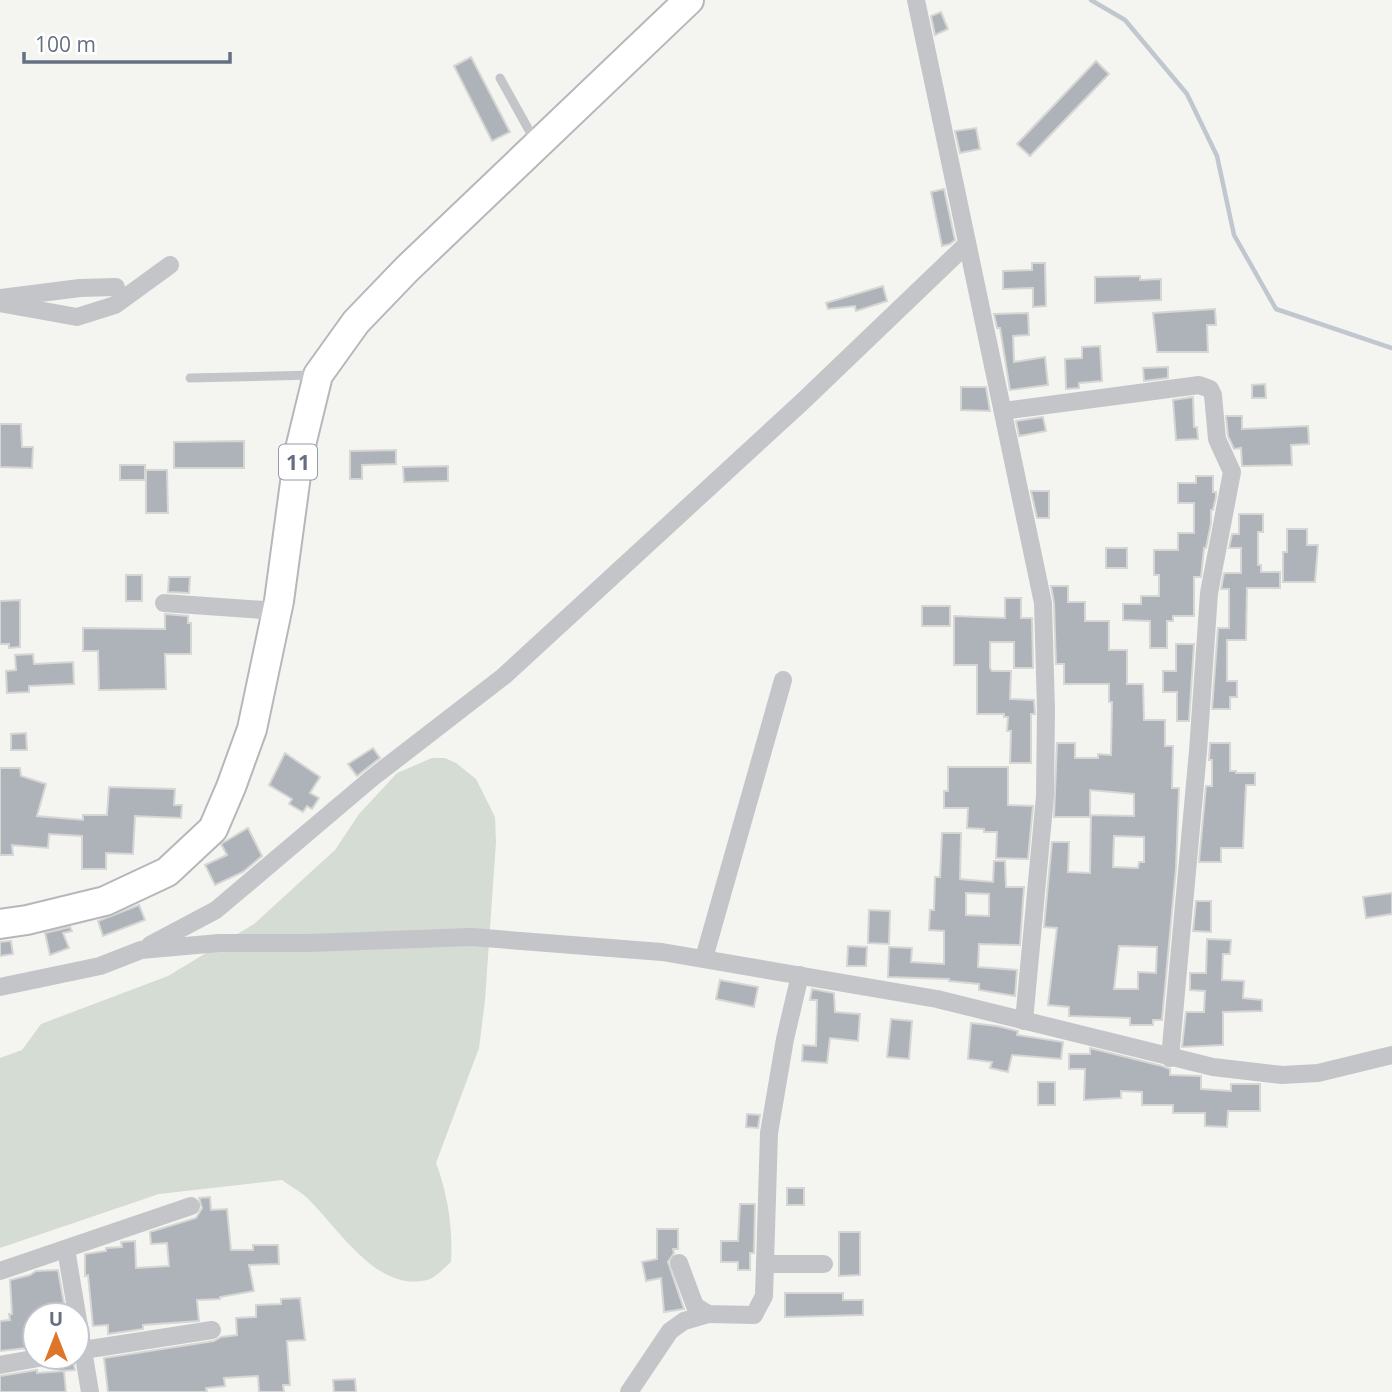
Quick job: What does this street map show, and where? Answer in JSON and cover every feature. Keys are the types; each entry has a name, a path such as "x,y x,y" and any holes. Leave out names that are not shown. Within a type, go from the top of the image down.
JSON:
{"highway":[{"name":"11","path":"0,924 106,901 167,872 213,829 232,787 252,729 277,611 299,453 318,375 356,322 407,269 689,0"}],"street":[{"path":"916,0 1039,580 1044,632 1045,796 1024,1021"},
{"path":"0,987 100,966 141,950 216,910 372,778 504,676 801,403 967,244"},
{"path":"0,303 77,317 115,304 170,265"},
{"path":"0,298 80,288 116,287"},
{"path":"1003,411 1199,384 1210,389 1213,395 1217,439 1232,472 1209,593 1198,751 1170,1058"},
{"path":"164,603 277,611"},
{"path":"704,958 783,680"},
{"path":"141,950 219,943 309,943 471,937 662,952 937,999 1213,1067 1282,1075 1318,1073 1392,1055"},
{"path":"629,1392 670,1331 684,1321 708,1314 754,1315 764,1296 769,1133 785,1039 800,975"},
{"path":"0,1271 191,1206"},
{"path":"66,1249 73,1301"},
{"path":"679,1263 695,1306 708,1314"},
{"path":"765,1264 824,1264"},
{"path":"91,1348 212,1330"},
{"path":"0,1365 21,1361"},
{"path":"85,1371 90,1392"}],"lane":[{"path":"500,78 537,144"},
{"path":"190,378 318,375"}],"shaded area":[{"path":"432,758 445,758 456,763 476,779 495,817 496,842 479,1048 436,1163 449,1212 451,1262 430,1279 411,1282 393,1277 360,1255 305,1196 282,1180 159,1194 0,1248 0,1058 22,1050 41,1024 168,976 254,924 335,850 359,814 397,773"}],"building":[{"path":"941,12 948,29 935,35 931,16"},
{"path":"471,57 510,132 492,141 454,66"},
{"path":"1096,61 1109,74 1030,156 1017,144"},
{"path":"976,128 980,149 960,153 955,131"},
{"path":"944,189 955,240 942,246 931,192"},
{"path":"1032,263 1045,263 1046,306 1033,307 1033,288 1003,289 1003,271 1032,270"},
{"path":"1140,276 1140,280 1161,279 1161,300 1095,303 1095,277"},
{"path":"883,286 887,301 856,311 855,306 828,309 826,303"},
{"path":"1215,309 1216,325 1207,325 1208,352 1157,352 1153,313"},
{"path":"1028,313 1029,335 1013,336 1014,362 1045,357 1048,385 1010,390 1000,328 997,328 994,314"},
{"path":"1100,346 1102,381 1079,383 1079,388 1066,389 1065,359 1082,358 1082,347"},
{"path":"1168,367 1168,378 1144,381 1143,368"},
{"path":"1265,384 1266,398 1252,398 1252,385"},
{"path":"961,387 986,387 990,411 961,410"},
{"path":"1193,397 1194,427 1197,427 1198,439 1176,440 1173,400"},
{"path":"1226,416 1242,416 1242,429 1308,426 1309,444 1291,445 1292,465 1242,466 1241,448 1234,449 1228,436"},
{"path":"1043,417 1046,431 1019,436 1016,421"},
{"path":"0,424 21,424 22,447 33,447 32,468 0,467"},
{"path":"244,441 244,468 174,468 174,442"},
{"path":"396,450 396,464 362,465 362,479 350,479 350,451"},
{"path":"120,465 145,465 145,480 120,480"},
{"path":"448,466 448,481 404,482 403,467"},
{"path":"146,470 167,470 168,513 146,513"},
{"path":"1196,476 1213,476 1213,492 1216,492 1216,497 1211,510 1201,577 1194,577 1194,616 1173,616 1173,621 1167,621 1167,648 1150,648 1150,621 1123,620 1123,604 1141,604 1141,596 1159,596 1159,575 1154,575 1154,550 1178,550 1178,533 1194,533 1194,503 1178,503 1178,483 1196,483"},
{"path":"1031,491 1049,491 1049,518 1037,518"},
{"path":"1239,514 1263,514 1263,532 1258,532 1258,565 1261,565 1261,572 1280,572 1280,588 1247,588 1246,640 1227,640 1227,681 1237,681 1237,697 1230,697 1230,709 1212,709 1218,628 1229,628 1229,589 1221,589 1224,573 1241,573 1241,548 1229,548 1232,534 1239,534"},
{"path":"1287,529 1307,529 1307,545 1318,545 1315,582 1283,582 1283,552 1287,552"},
{"path":"1106,548 1127,548 1127,568 1106,568"},
{"path":"126,575 142,575 142,601 126,601"},
{"path":"169,577 190,577 189,593 168,592"},
{"path":"1051,586 1068,586 1068,602 1085,602 1085,621 1109,621 1109,650 1127,650 1127,684 1143,684 1144,720 1165,720 1165,746 1173,746 1172,788 1179,788 1176,868 1162,1020 1153,1020 1153,1025 1130,1025 1130,1018 1069,1016 1069,1007 1048,1005 1057,928 1044,927 1052,842 1069,842 1068,872 1090,873 1091,815 1134,816 1134,794 1090,790 1090,817 1054,817 1057,743 1075,743 1075,758 1111,755 1112,702 1109,702 1109,684 1064,684 1064,664 1056,664","holes":["1114,836 1144,837 1144,862 1139,862 1138,868 1113,867","1119,946 1157,947 1156,973 1138,972 1138,989 1114,989"]},
{"path":"1005,598 1021,598 1021,618 1032,618 1033,668 1014,668 1014,642 990,642 990,668 992,671 1011,671 1010,699 1034,700 1035,714 1031,714 1031,763 1010,763 1011,731 1007,731 1008,717 1004,717 1004,714 977,714 977,665 954,665 954,616 1005,618"},
{"path":"20,600 20,647 9,648 9,644 0,644 0,601"},
{"path":"922,606 950,606 950,626 922,626"},
{"path":"165,614 188,616 188,623 191,623 191,654 165,654 166,689 99,690 98,651 83,651 83,628 165,629"},
{"path":"1176,644 1194,644 1189,721 1177,721 1177,692 1163,692 1163,671 1176,671"},
{"path":"33,654 34,664 73,662 74,684 29,686 29,692 7,693 6,671 16,670 15,655"},
{"path":"26,733 27,750 11,750 11,734"},
{"path":"1210,743 1230,743 1230,771 1255,773 1255,785 1246,785 1243,848 1221,848 1221,862 1199,862 1206,786 1212,786"},
{"path":"373,748 380,758 357,776 348,764"},
{"path":"285,753 320,777 310,793 319,798 312,809 307,806 303,812 289,804 292,799 269,785"},
{"path":"948,767 1008,767 1008,805 1033,806 1028,859 996,858 997,832 967,828 968,808 944,808 944,791 948,791"},
{"path":"0,768 20,768 21,776 46,784 37,816 83,820 83,815 107,815 109,787 175,789 174,805 182,805 181,818 135,816 133,854 106,853 106,869 82,869 82,836 49,834 48,848 12,845 13,855 0,855"},
{"path":"248,828 262,856 243,872 215,885 205,865 227,855 221,844"},
{"path":"942,833 961,833 960,879 993,882 994,861 1005,861 1006,887 1024,887 1020,945 979,944 978,967 1017,970 1015,996 979,990 979,984 949,979 888,977 889,947 912,948 911,962 944,964 944,931 929,930 930,910 934,910 935,877 940,877","holes":["966,893 989,894 989,916 966,915"]},
{"path":"1392,893 1392,914 1366,918 1363,897"},
{"path":"1196,901 1211,901 1211,932 1193,931"},
{"path":"139,905 145,920 103,936 98,921"},
{"path":"869,910 890,911 889,944 868,943"},
{"path":"70,927 72,931 63,933 69,948 50,955 45,933"},
{"path":"1207,939 1231,940 1230,954 1223,954 1222,980 1244,981 1243,998 1262,1000 1262,1011 1223,1012 1223,1045 1182,1047 1186,1012 1204,1012 1205,991 1190,990 1190,973 1206,973"},
{"path":"11,941 13,954 0,956 0,942"},
{"path":"848,946 867,947 866,966 847,966"},
{"path":"720,980 758,987 754,1007 716,999"},
{"path":"812,989 834,993 835,1012 860,1014 858,1041 830,1038 827,1063 802,1061 803,1045 816,1046 817,1000 810,1000"},
{"path":"891,1019 912,1021 909,1059 887,1057"},
{"path":"971,1023 1018,1031 1017,1035 1063,1042 1061,1059 1012,1055 1008,1072 990,1068 992,1062 968,1059"},
{"path":"1090,1048 1162,1066 1170,1069 1170,1075 1201,1076 1201,1089 1231,1091 1231,1084 1260,1084 1260,1111 1228,1111 1227,1127 1205,1126 1205,1113 1173,1113 1173,1105 1142,1105 1142,1092 1121,1091 1121,1098 1084,1100 1085,1069 1069,1069 1069,1054 1090,1054"},
{"path":"1038,1082 1055,1082 1055,1105 1038,1105"},
{"path":"747,1114 760,1115 758,1128 746,1127"},
{"path":"787,1188 804,1188 804,1205 787,1205"},
{"path":"210,1197 211,1210 227,1209 231,1250 253,1250 253,1245 278,1245 279,1264 249,1265 254,1291 220,1299 197,1300 199,1321 143,1325 143,1329 108,1334 108,1325 93,1326 88,1275 85,1276 85,1254 122,1247 121,1242 135,1241 136,1268 169,1266 167,1243 151,1244 150,1232 196,1218 202,1208 199,1198"},
{"path":"740,1204 755,1204 754,1253 750,1253 750,1270 738,1270 738,1262 721,1262 721,1241 738,1241"},
{"path":"657,1229 678,1229 678,1249 673,1249 674,1253 668,1262 684,1309 664,1312 661,1278 646,1281 642,1262 657,1259"},
{"path":"839,1232 860,1232 860,1275 839,1276"},
{"path":"58,1270 64,1301 21,1301 21,1349 0,1351 0,1321 10,1320 9,1314 12,1314 10,1280 36,1271"},
{"path":"785,1293 843,1293 843,1300 863,1300 863,1315 785,1317"},
{"path":"300,1298 305,1340 287,1341 290,1385 283,1385 284,1392 259,1392 258,1376 224,1378 225,1386 206,1388 207,1392 108,1392 104,1358 237,1335 236,1318 256,1317 256,1305 281,1304 281,1299"},
{"path":"31,1371 64,1371 66,1392 0,1392 0,1376"},
{"path":"355,1379 356,1392 334,1392 333,1380"}],"waterway":[{"path":"1091,0 1125,20 1187,94 1217,156 1234,235 1276,309 1392,348"}]}
